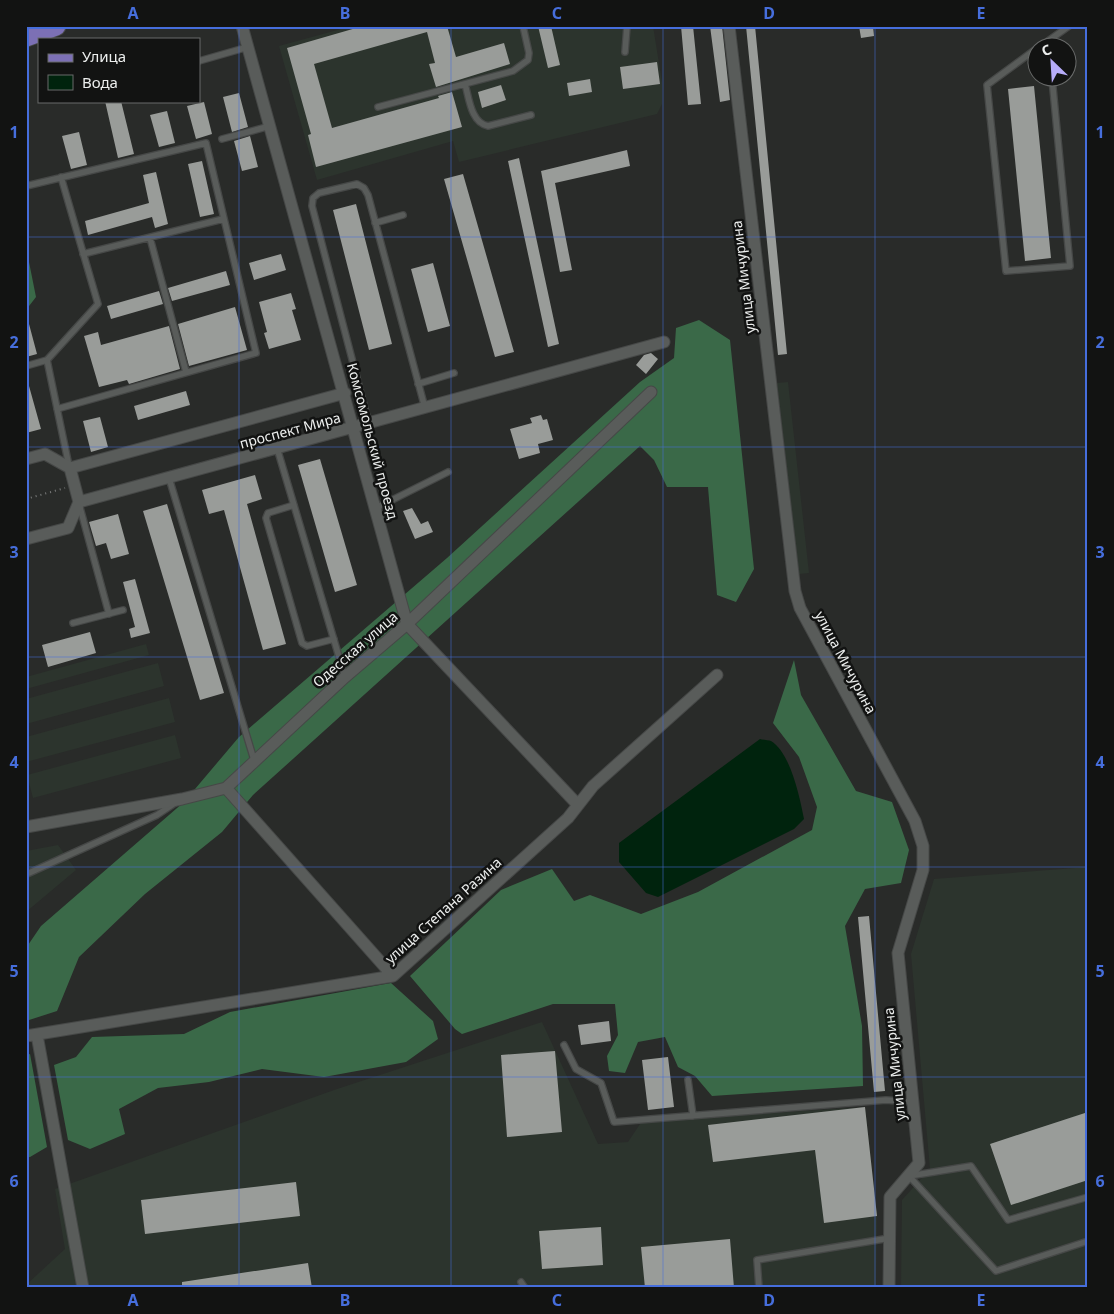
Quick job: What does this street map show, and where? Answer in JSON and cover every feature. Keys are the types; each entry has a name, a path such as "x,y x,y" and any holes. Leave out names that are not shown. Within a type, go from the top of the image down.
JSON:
{"main road":[{"path":"26,37 56,26"}],"street":[{"name":"Комсомольский проезд","path":"242,26 407,624 578,805"},
{"name":"улица Мичурина","path":"729,26 795,591 800,608 915,822 923,846 922,870 898,954 919,1163 890,1197 889,1288"},
{"name":"проспект Мира","path":"79,502 664,342"},
{"name":"Одесская улица","path":"226,788 345,677 407,624 651,392"},
{"name":"проспект Мира","path":"70,468 344,393"},
{"path":"26,459 45,454 70,468 79,502 68,528 26,539"},
{"name":"улица Степана Разина","path":"32,1036 393,976 568,818 593,786 717,675"},
{"path":"26,827 182,799 226,788 393,976"},
{"path":"32,1036 83,1288"}],"lane":[{"path":"378,107 513,71 528,60 529,52 523,26"},
{"path":"625,52 628,26"},
{"path":"1055,38 1069,26"},
{"path":"200,61 248,47"},
{"path":"1026,57 987,85 1006,271 1070,266 1053,88"},
{"path":"465,84 476,120 481,125 488,126 531,115"},
{"path":"222,139 270,126"},
{"path":"26,186 206,142 256,353 57,409"},
{"path":"26,366 47,360 98,304 61,177"},
{"path":"369,424 312,206 313,198 319,193 357,184 364,188 368,195 425,408"},
{"path":"375,223 403,215"},
{"path":"83,254 223,219"},
{"path":"150,238 186,372"},
{"path":"47,360 70,468"},
{"path":"418,384 454,373"},
{"path":"277,448 345,677"},
{"path":"376,508 448,472"},
{"path":"169,478 254,760"},
{"path":"79,502 109,614"},
{"path":"294,505 268,512 266,518 302,643 307,646 334,640"},
{"path":"73,623 123,610"},
{"path":"29,873 157,815 182,799"},
{"path":"564,1045 576,1069 601,1083 614,1122 886,1100 912,1102"},
{"path":"688,1080 693,1116"},
{"path":"909,1176 971,1166 1008,1220 1088,1197"},
{"path":"909,1176 996,1271 1088,1241"},
{"path":"759,1288 757,1260 890,1238"}],"path":[{"path":"26,499 74,486"}],"shaded area":[{"path":"352,26 653,26 662,82 662,104 657,114 459,162 453,141 317,180 279,46"},
{"path":"26,247 36,297 26,310"},
{"path":"699,320 730,340 754,569 736,602 717,595 708,487 667,487 654,460 640,446 253,795 222,832 145,894 79,957 57,1011 26,1021 26,948 41,926 184,802 239,737 447,558 640,382 674,358 676,328"},
{"path":"788,382 809,573 799,574 777,383"},
{"path":"146,644 149,655 26,689 26,677"},
{"path":"794,660 801,695 856,791 892,802 909,850 901,883 865,889 845,926 862,1026 863,1086 712,1096 695,1076 678,1067 665,1037 638,1042 625,1073 609,1071 607,1056 618,1035 615,1004 553,1004 462,1034 455,1029 410,976 501,890 552,869 574,901 590,895 641,914 698,892 812,830 817,807 799,757 773,723"},
{"path":"158,663 164,686 26,724 26,699"},
{"path":"169,698 175,722 26,762 26,737"},
{"path":"175,735 181,758 33,798 27,775"},
{"path":"58,845 76,870 26,912 26,851"},
{"path":"1088,867 1088,1288 901,1288 902,1200 930,1169 911,954 934,879"},
{"path":"391,983 433,1021 438,1039 406,1062 324,1077 262,1069 209,1082 158,1088 119,1109 125,1134 90,1149 68,1140 54,1065 76,1057 92,1037 184,1034 230,1012"},
{"path":"542,1022 598,1144 628,1142 642,1121 865,1107 877,1216 876,1288 26,1288 26,1285 65,1249 55,1189 337,1089"},
{"path":"30,1054 47,1147 30,1157 26,1157 26,1055"}],"water":[{"path":"760,739 771,741 784,755 794,777 804,819 794,829 658,897 646,893 619,862 619,843"}],"building":[{"path":"363,26 447,26 456,57 504,43 510,64 436,87 429,64 435,63 427,32 314,64 332,128 439,98 438,96 452,92 462,127 316,167 308,135 311,134 287,48"},
{"path":"538,26 551,26 560,65 548,68"},
{"path":"681,26 693,26 701,104 688,105"},
{"path":"710,26 722,26 730,100 720,102"},
{"path":"746,26 755,26 787,354 778,355"},
{"path":"859,26 873,26 874,36 861,38"},
{"path":"657,62 660,84 623,89 620,67"},
{"path":"590,79 592,92 569,96 567,83"},
{"path":"501,85 506,100 482,108 478,92"},
{"path":"1034,88 1051,258 1025,261 1008,89"},
{"path":"239,93 248,127 232,132 223,97"},
{"path":"105,102 121,102 134,154 118,158"},
{"path":"204,102 212,134 196,139 187,106"},
{"path":"167,111 175,143 159,147 150,115"},
{"path":"79,132 87,165 71,169 62,136"},
{"path":"250,136 258,167 242,171 234,141"},
{"path":"627,150 630,166 555,183 572,270 560,272 541,171"},
{"path":"519,158 559,344 548,347 508,161"},
{"path":"202,161 214,214 200,217 188,164"},
{"path":"156,172 168,224 155,228 152,217 88,235 85,221 149,203 143,175"},
{"path":"463,174 514,352 495,357 444,179"},
{"path":"356,204 392,344 369,350 333,210"},
{"path":"281,254 286,270 254,280 249,263"},
{"path":"433,263 450,326 428,332 411,269"},
{"path":"226,271 230,285 172,301 168,288"},
{"path":"159,291 163,304 111,319 107,306"},
{"path":"291,293 296,309 292,310 301,340 269,349 264,333 267,332 259,302"},
{"path":"235,307 247,350 189,366 178,324"},
{"path":"26,324 29,324 37,354 26,357"},
{"path":"169,326 180,369 129,384 127,380 99,387 84,336 98,332 101,345"},
{"path":"651,353 658,359 646,374 636,365 644,355"},
{"path":"26,386 29,386 41,429 26,433"},
{"path":"186,391 190,405 138,420 134,406"},
{"path":"541,415 543,420 547,419 553,440 538,444 540,453 519,459 510,429 532,423 530,418"},
{"path":"100,417 108,447 91,452 83,421"},
{"path":"320,459 357,585 335,592 298,465"},
{"path":"255,475 262,499 247,504 286,644 263,650 224,510 209,514 202,490"},
{"path":"167,504 224,693 200,700 143,511"},
{"path":"412,508 421,524 428,521 433,532 415,539 403,511"},
{"path":"118,514 129,554 111,559 106,543 96,546 89,522"},
{"path":"135,579 150,633 131,638 129,629 135,627 123,582"},
{"path":"90,632 96,653 48,667 42,645"},
{"path":"869,916 885,1091 874,1092 858,917"},
{"path":"609,1021 611,1041 581,1045 578,1025"},
{"path":"555,1051 562,1132 507,1137 501,1055"},
{"path":"668,1057 674,1107 648,1110 642,1060"},
{"path":"865,1107 877,1216 824,1223 815,1150 713,1162 708,1125"},
{"path":"1088,1112 1088,1180 1011,1205 990,1144"},
{"path":"296,1182 300,1216 145,1234 141,1200"},
{"path":"601,1227 603,1265 542,1269 539,1231"},
{"path":"730,1239 734,1288 645,1288 641,1247"},
{"path":"308,1263 312,1288 182,1288 182,1282"}]}
